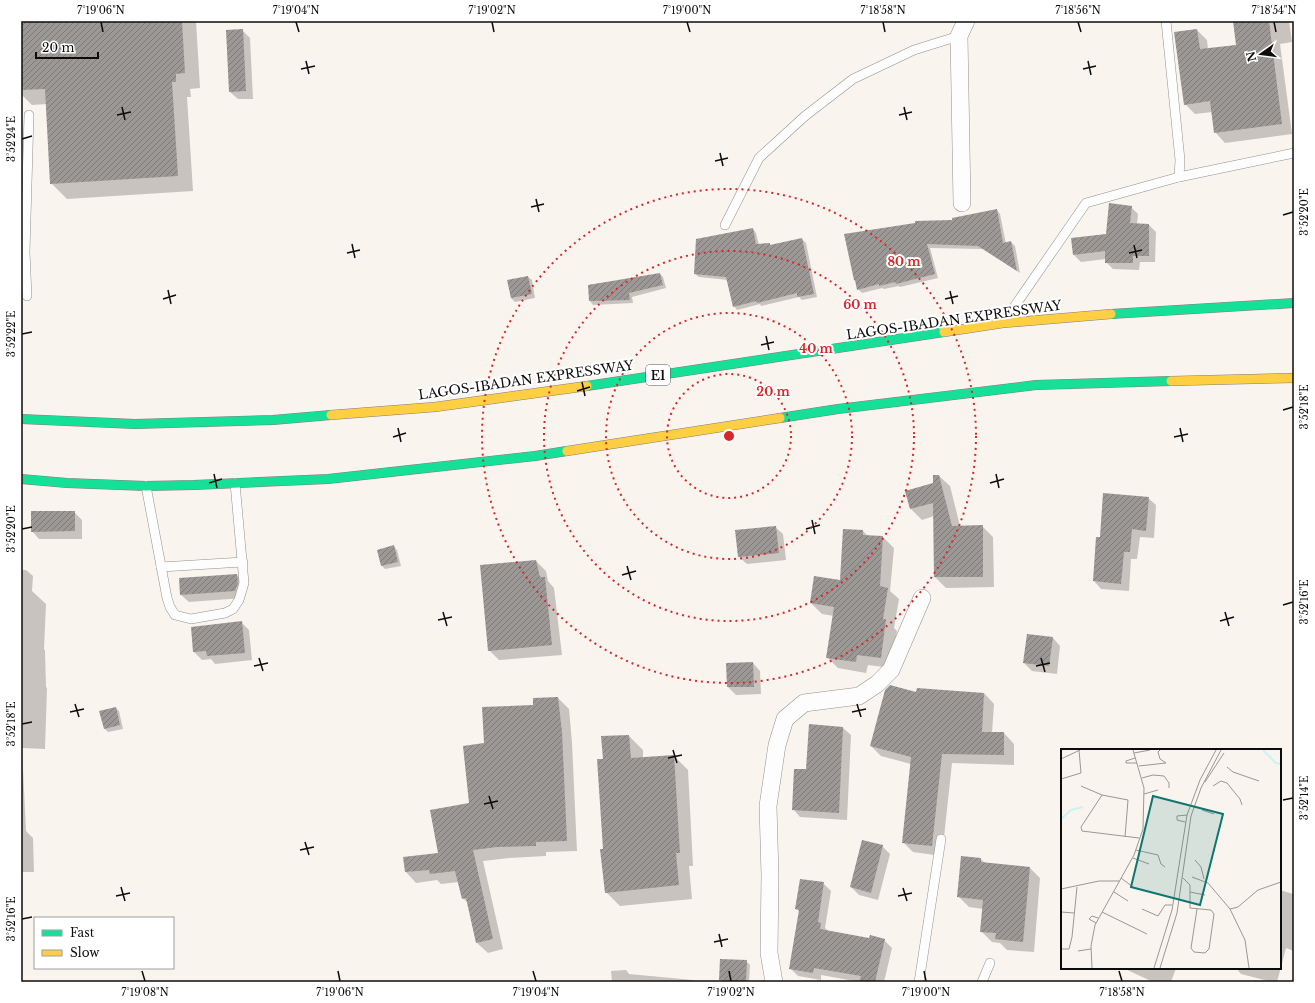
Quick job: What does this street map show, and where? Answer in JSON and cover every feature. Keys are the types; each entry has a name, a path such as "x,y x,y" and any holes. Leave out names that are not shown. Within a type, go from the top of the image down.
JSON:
{"highway":[{"name":"LAGOS-IBADAN EXPRESSWAY","path":"21,419 134,424 273,420 434,407 1003,323 1096,315 1294,303"},
{"path":"21,479 68,483 146,486 328,479 535,456 838,409 1036,385 1294,378"}],"street":[{"path":"962,28 962,203"},
{"path":"774,982 769,953 770,875 768,806 777,744 785,719 804,702 859,696 877,684 891,670 922,598"}],"lane":[{"path":"1166,21 1180,160 1179,177"},
{"path":"725,225 759,158 805,116 853,79 962,28"},
{"path":"27,296 25,252 29,115"},
{"path":"1003,323 1086,203 1179,177 1294,153"},
{"path":"146,486 170,607 175,615 191,619 225,613 233,609 244,583 235,483"},
{"path":"161,567 243,562"},
{"path":"919,982 942,839"},
{"path":"982,982 990,963"}],"building":[{"path":"21,21 182,21 185,73 176,74 176,82 172,82 178,176 50,184 45,89 21,90"},
{"path":"1233,21 1269,21 1282,124 1214,133 1210,101 1184,105 1174,32 1197,29 1200,49 1236,45"},
{"path":"243,29 246,91 229,92 226,30"},
{"path":"1109,203 1132,206 1130,223 1149,224 1149,256 1133,256 1133,263 1105,263 1105,251 1073,255 1071,238 1106,234"},
{"path":"997,209 1003,243 1011,241 1017,271 978,246 927,244 935,274 896,284 895,282 879,286 879,284 857,290 844,234 915,223 915,221 952,220 952,218"},
{"path":"753,228 756,244 770,243 770,245 802,238 814,294 797,297 797,293 757,303 756,301 733,307 726,277 694,274 696,239"},
{"path":"660,273 663,285 629,293 630,300 589,301 588,285"},
{"path":"528,276 532,294 511,298 507,280"},
{"path":"933,475 939,475 952,526 983,525 983,577 934,577 933,503 910,509 905,491 933,483"},
{"path":"1103,493 1149,497 1146,531 1132,529 1130,552 1124,552 1121,584 1093,581 1096,537 1100,537"},
{"path":"31,511 75,511 75,531 31,532"},
{"path":"776,526 779,553 738,557 735,530"},
{"path":"843,529 863,530 863,535 883,536 880,586 888,588 883,619 886,619 881,658 857,655 856,662 826,658 834,607 810,603 814,576 840,580"},
{"path":"394,545 398,562 381,566 377,550"},
{"path":"536,560 540,577 545,577 552,645 488,651 480,565"},
{"path":"237,574 238,583 235,591 180,595 179,578"},
{"path":"242,621 245,653 207,656 206,651 193,652 191,627"},
{"path":"1027,634 1053,637 1049,666 1023,663"},
{"path":"753,662 754,687 727,687 726,663"},
{"path":"890,685 916,692 917,688 984,693 982,732 1004,732 1004,755 942,754 932,846 902,843 911,757 870,746 885,690"},
{"path":"558,697 562,732 567,841 536,842 536,846 497,847 473,850 493,939 476,943 466,898 462,899 455,871 430,874 429,870 405,872 403,857 438,853 430,810 469,803 463,746 484,743 482,707 533,705 533,698"},
{"path":"116,707 120,725 104,729 99,711"},
{"path":"809,724 843,727 839,813 792,810 794,769 806,769"},
{"path":"629,735 631,758 674,755 680,853 676,853 679,885 605,893 600,849 603,849 597,759 603,759 601,736"},
{"path":"862,840 883,845 871,893 850,887"},
{"path":"961,856 981,858 981,862 1030,867 1023,942 995,939 996,933 980,932 983,900 957,897"},
{"path":"800,879 824,882 818,922 821,923 820,929 869,938 870,935 885,939 875,982 859,982 861,976 814,968 813,973 789,969 799,910 795,909"},
{"path":"720,959 747,960 746,982 719,980"}],"traffic: fast":[{"path":"1111,314 1294,303"},
{"path":"587,386 944,332"},
{"path":"780,418 838,409 1036,385 1171,381"},
{"path":"21,419 135,424 273,420 331,415"},
{"path":"21,479 67,483 146,486 328,479 535,456 567,451"}],"traffic: slow":[{"path":"944,332 1003,323 1111,314"},
{"path":"1171,381 1294,378"},
{"path":"331,415 435,407 587,386"},
{"path":"567,451 780,418"}]}
